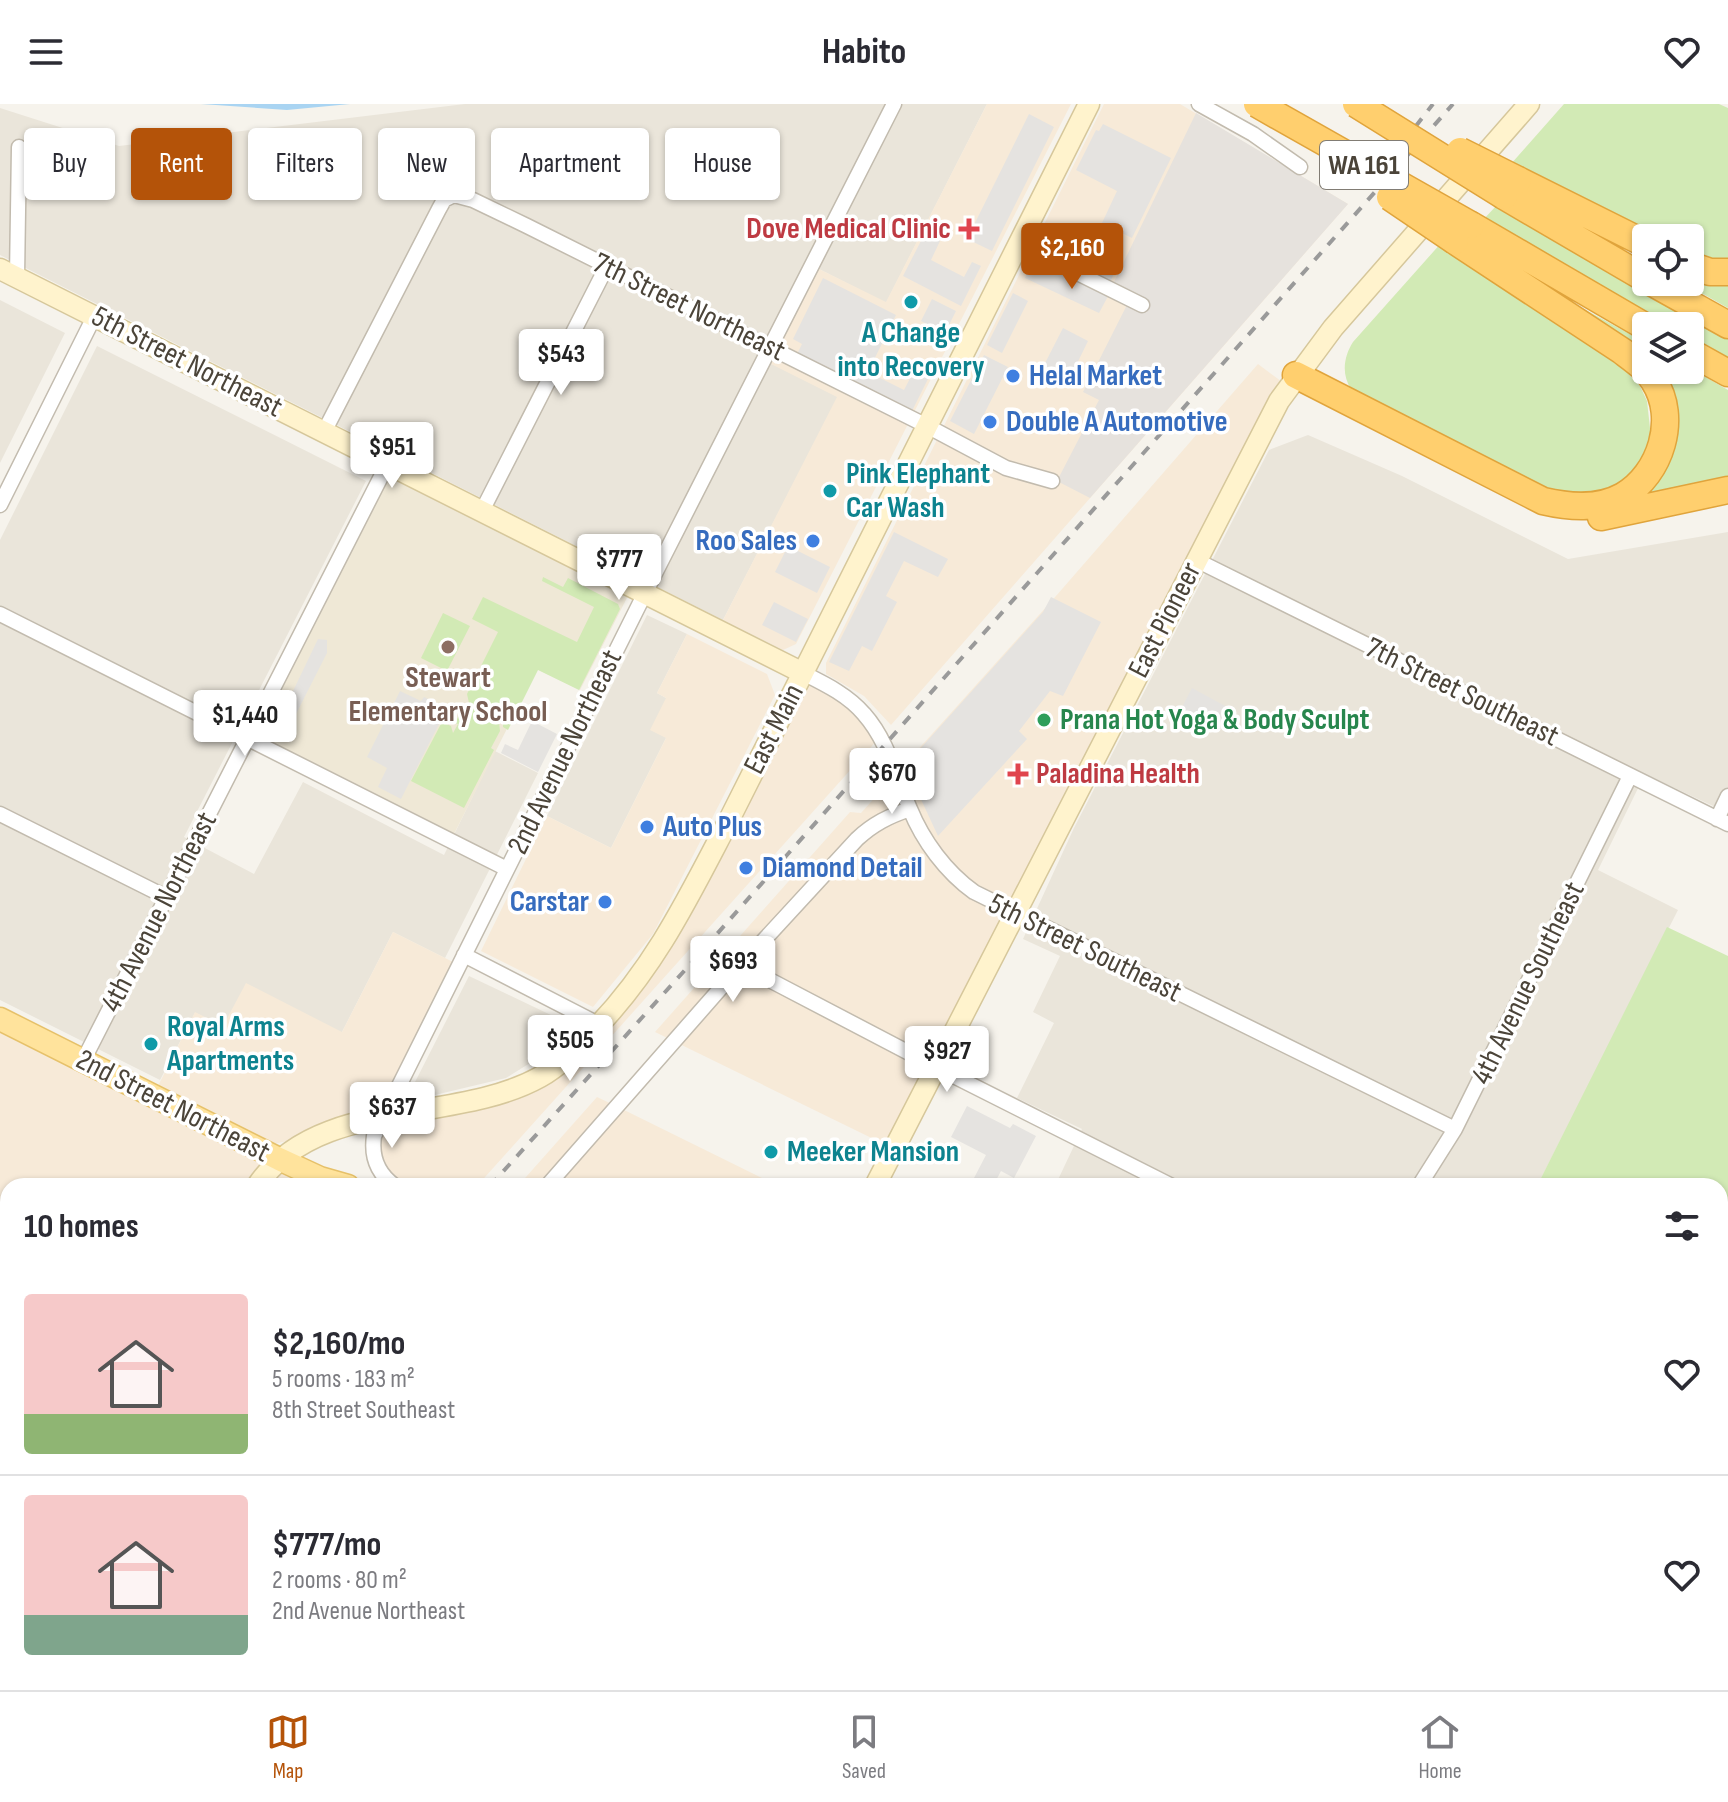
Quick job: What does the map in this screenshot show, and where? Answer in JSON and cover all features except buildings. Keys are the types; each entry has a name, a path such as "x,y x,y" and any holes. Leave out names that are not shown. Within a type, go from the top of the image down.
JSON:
{"highway":[{"path":"1250,104 1463,233 1622,351 1649,373 1662,400 1665,430 1658,455 1633,489 1614,500 1565,506 1543,501 1292,381"},
{"name":"WA 161","path":"1257,104 1463,233 1632,320"},
{"name":"WA 161","path":"1356,104 1511,188 1632,270"},
{"path":"1367,104 1511,188 1632,238"},
{"path":"1704,270 1728,272"},
{"name":"WA 161","path":"1675,296 1728,325"},
{"path":"1704,360 1728,373"},
{"path":"1292,381 1524,507 1557,518 1587,519 1728,490"}],"main road":[{"name":"East Main","path":"264,1178 279,1159 322,1134 513,1089 552,1070 600,1025 642,974 666,938 803,673 1089,104"},
{"name":"East Pioneer","path":"879,1178 1250,454 1292,381 1333,328 1529,104"},
{"name":"5th Street Northeast","path":"9,273 803,673"},
{"name":"2nd Street Northeast","path":"0,1019 320,1178"}],"street":[{"name":"2nd Avenue Northeast","path":"386,1178 373,1154 374,1136 382,1119 894,104"},
{"path":"1199,104 1253,134 1300,167"},
{"path":"9,273 19,147"},
{"name":"7th Street Northeast","path":"324,432 439,209 449,196 460,195 927,426"},
{"path":"1019,244 1142,305"},
{"path":"482,511 607,266"},
{"path":"0,505 95,315"},
{"path":"927,426 1006,468 1052,481"},
{"name":"4th Avenue Northeast","path":"83,1061 388,463"},
{"name":"7th Street Southeast","path":"1196,560 1722,821"},
{"path":"0,614 507,869"},
{"name":"5th Street Southeast","path":"803,673 847,698 866,716 888,753 910,809 936,855 954,875 983,898 1455,1129"},
{"name":"4th Avenue Southeast","path":"1424,1178 1455,1129 1630,776"},
{"path":"1722,821 1728,796"},
{"path":"554,1178 741,965 857,839 871,826 910,809"},
{"path":"0,814 166,897"},
{"path":"464,955 600,1025"},
{"path":"741,965 1156,1178"}],"shaded area":[{"path":"465,104 987,104 886,303 819,269 838,397 723,620 0,255 0,108 63,128 24,128 24,200 115,200 115,145 131,145 131,200 232,200 232,132 248,130 248,200 362,200 362,128 267,128"},
{"path":"987,104 1071,104 796,644 783,650 723,620 837,397 771,364 819,269 886,302"},
{"path":"1104,104 1180,104 1348,204 891,725 864,696 826,674 826,663"},
{"path":"1196,113 1348,204 1090,498 1057,481 1099,400 1083,392 1133,293 1113,284"},
{"path":"1029,114 1054,127 992,251 967,239"},
{"path":"1103,124 1171,158 1132,238 1102,223 1117,191 1076,170 1096,130 1099,131"},
{"path":"925,233 940,241 931,260 964,277 972,262 981,266 961,306 903,276"},
{"path":"1048,235 1116,270 1109,284 1113,287 1099,313 1025,278"},
{"path":"823,278 896,315 868,372 904,390 920,359 934,367 912,411 797,354 802,344 793,339"},
{"path":"1013,293 1028,301 1002,353 987,345"},
{"path":"932,299 956,311 945,333 921,321"},
{"path":"0,300 65,333 0,463"},
{"path":"1063,328 1088,341 1067,384 1041,371"},
{"path":"97,346 366,481 184,837 254,874 303,782 444,855 495,751 538,773 445,958 393,932 342,1032 223,1027 195,1013 160,1080 0,1000 0,540"},
{"path":"984,355 1008,367 974,434 950,421"},
{"path":"1258,364 1289,387 894,1149 655,1032 850,812 861,813"},
{"path":"1308,435 1402,476 1568,559 1728,532 1728,813 1645,774 1598,870 1678,910 1541,1178 1059,1178 1082,1129 1017,1098 1054,1023 1033,1012 1060,956 1023,939 1074,828 1269,450"},
{"name":"Stewart Elementary School","path":"388,463 633,586 580,690 537,669 451,840 248,738"},
{"path":"894,532 948,559 938,577 904,561 886,596 897,602 872,651 862,646 849,671 829,662"},
{"path":"788,546 830,567 817,593 775,572"},
{"path":"1051,597 1101,622 1063,696 1050,691 1019,731 1027,739 938,836 918,793 910,760 1043,612"},
{"path":"774,602 808,619 796,642 762,625"},
{"path":"647,615 687,634 657,693 666,698 666,738 611,848 547,816"},
{"path":"687,634 767,674 775,695 653,934 593,1007 481,951 547,816 611,848 666,738 650,730 666,698 657,693"},
{"path":"318,639 327,640 327,653 296,714 282,714"},
{"path":"803,673 823,683 880,737 484,1178 388,1178 376,1164 382,1120 269,1145 333,1178 0,1178 0,1019 153,1096 195,1012 223,1026 246,983 342,1032 393,932 459,965 383,1118 531,1081 627,993"},
{"path":"1192,688 1227,707 1215,732 1179,713"},
{"path":"400,691 421,701 424,697 447,708 401,799 378,787 387,768 367,757"},
{"path":"532,721 557,734 538,772 501,753 505,744 518,750"},
{"path":"469,976 576,1027 551,1050 506,1078 418,1099 413,1086"},
{"path":"597,1097 762,1178 525,1178"},
{"path":"967,1106 1010,1128 1013,1124 1036,1136 1014,1178 1001,1171 997,1178 974,1178 986,1155 951,1137"}],"green space":[{"path":"1564,104 1719,104 1728,108 1728,263 1704,257 1704,224 1632,224 1632,227 1510,165"},
{"path":"1497,205 1632,283 1632,296 1654,296 1681,312 1644,312 1482,221"},
{"path":"1442,242 1622,367 1632,378 1632,384 1640,386 1647,401 1651,437 1638,469 1606,494 1564,498 1351,389 1345,365 1353,342"},
{"path":"1704,279 1728,285 1728,308 1704,294"},
{"path":"1575,304 1632,335 1632,351"},
{"path":"1704,325 1728,339 1728,359 1704,346"},
{"path":"1704,376 1728,390 1728,480 1635,505 1672,453 1677,429 1660,384 1704,384"},
{"path":"543,577 563,587 568,578 618,604 620,609 579,690 538,670 508,730 503,727 503,720 469,703 467,694 498,632 472,619 483,597 577,642 594,607 542,581"},
{"path":"443,613 470,626 447,671 421,658"},
{"path":"465,704 499,722 500,731 491,748 494,750 464,808 411,781 442,722 451,726 453,733"},
{"path":"1667,927 1728,956 1728,1178 1541,1178"}],"water":[{"path":"201,104 350,104 287,110"}],"railway":[{"path":"1391,158 1433,104"},
{"path":"497,1178 1453,104"}],"place":[{"name":"Dove Medical Clinic","path":"969,229"},
{"name":"A Change into Recovery","path":"911,302"},
{"name":"Helal Market","path":"1013,376"},
{"name":"Double A Automotive","path":"990,422"},
{"name":"Pink Elephant Car Wash","path":"830,491"},
{"name":"Roo Sales","path":"813,541"},
{"name":"Stewart Elementary School","path":"448,647"},
{"name":"Prana Hot Yoga & Body Sculpt","path":"1044,720"},
{"name":"Paladina Health","path":"1018,774"},
{"name":"Auto Plus","path":"647,827"},
{"name":"Diamond Detail","path":"746,868"},
{"name":"Carstar","path":"605,902"},
{"name":"Royal Arms Apartments","path":"151,1044"},
{"name":"Meeker Mansion","path":"771,1152"}]}
